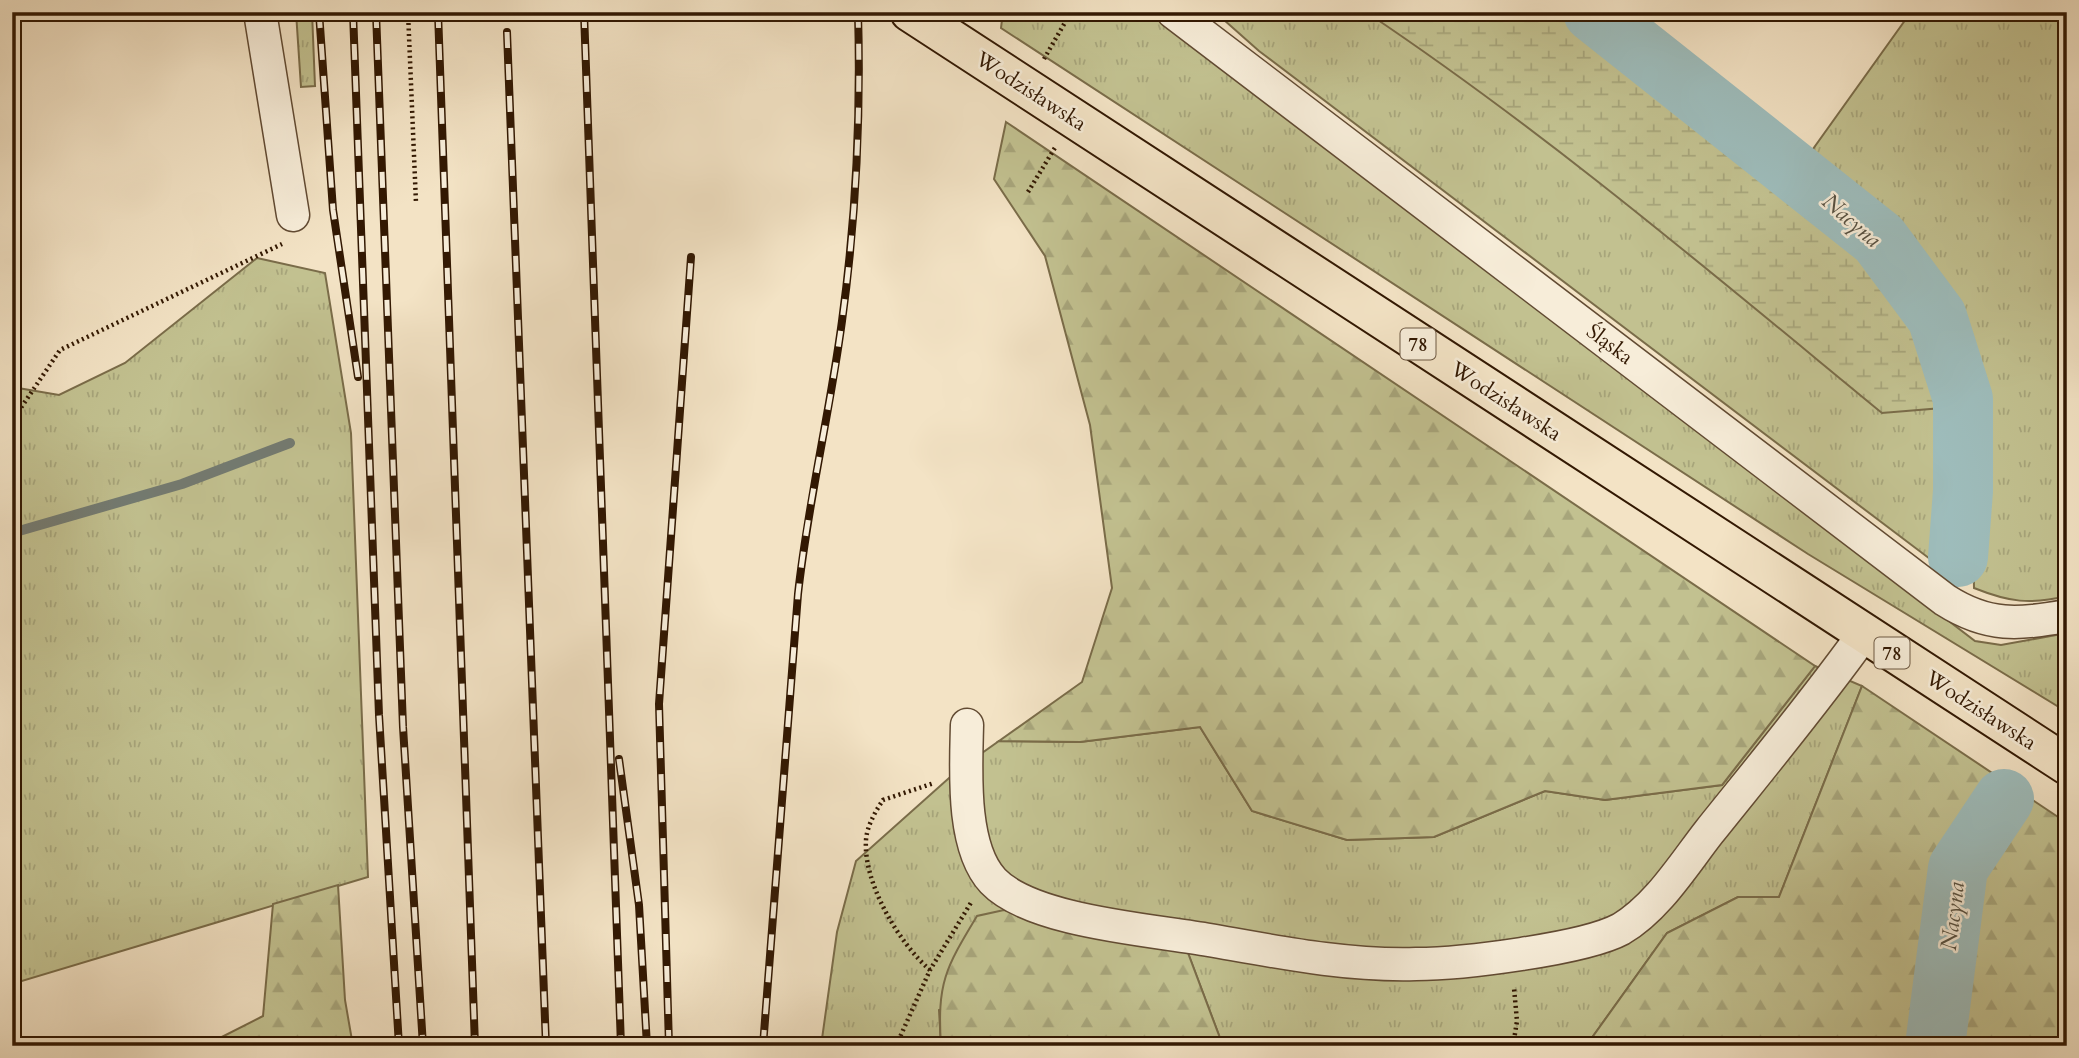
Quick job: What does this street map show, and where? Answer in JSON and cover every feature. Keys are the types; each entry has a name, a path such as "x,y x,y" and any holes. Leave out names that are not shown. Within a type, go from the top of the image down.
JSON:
{"main road":[{"name":"Wodzisławska","path":"910,12 1044,84 1863,635 2067,765"}],"street":[{"path":"260,12 293,215"},
{"name":"Śląska","path":"1173,12 1945,600 1976,617 2002,623 2067,616"},
{"path":"967,725 966,780 977,853 993,881 1010,894 1104,923 1321,960 1416,964 1506,954 1596,938 1632,921 1678,871 1863,635"}],"path":[{"path":"408,12 416,203"},
{"path":"1044,84 1071,12"},
{"path":"1028,192 1060,140"},
{"path":"12,421 60,350 283,244 289,216 293,215"},
{"path":"930,970 912,954 889,918 874,883 866,855 866,838 878,808 888,796 937,782 966,780"},
{"path":"896,1046 930,970 962,913 993,881"},
{"path":"1506,954 1517,1013 1513,1046"}],"green space":[{"path":"296,12 312,12 315,86 301,87"},
{"path":"1003,12 1152,12 1975,641 2001,645 2067,633 2067,712 1808,554 1001,28"},
{"path":"1215,12 1569,12 1887,279 1947,382 1950,481 1945,566 1930,559 1259,51"},
{"path":"1366,12 1613,12 1859,206 1902,252 1954,407 1882,413 1693,257 1565,156"},
{"path":"1911,12 2067,12 2067,596 2042,601 2020,601 1974,588 1970,356 1946,297 1898,234 1857,190 1808,156"},
{"path":"1006,122 1815,666 1722,785 1605,800 1545,791 1434,837 1347,840 1252,811 1200,727 1080,742 999,741 1082,682 1112,588 1090,425 1045,256 994,179"},
{"path":"257,258 325,273 351,433 368,877 12,984 12,387 59,395 125,363"},
{"path":"1815,666 1862,686 1779,897 1738,897 1667,933 1586,1046 1223,1046 1188,953 939,1010 941,1046 821,1046 837,932 856,861 958,770 999,741 1080,742 1200,727 1252,811 1347,840 1434,837 1545,791 1605,800 1722,785"},
{"path":"1862,686 2067,823 2067,1046 1586,1046 1667,933 1738,897 1779,897"},
{"path":"338,885 345,1000 353,1046 204,1046 263,1016 273,904"},
{"path":"1004,910 1188,953 1223,1046 941,1046 940,1007 950,964 977,916"}],"waterway":[{"name":"Nacyna","path":"1593,12 1879,239 1937,317 1963,399 1963,491 1958,557"},
{"path":"12,533 182,484 290,443"},
{"name":"Nacyna","path":"1935,1046 1958,868 2004,799"}],"railway":[{"path":"319,12 333,210 358,377"},
{"path":"353,12 379,715 399,1046"},
{"path":"376,12 403,727 423,1046"},
{"path":"438,12 475,1046"},
{"path":"584,12 621,1046"},
{"path":"763,1046 798,594 807,525 837,355 851,244 858,128 858,12"},
{"path":"507,32 546,1046"},
{"path":"669,1046 659,704 691,257"},
{"path":"619,759 639,905 647,1046"}]}
